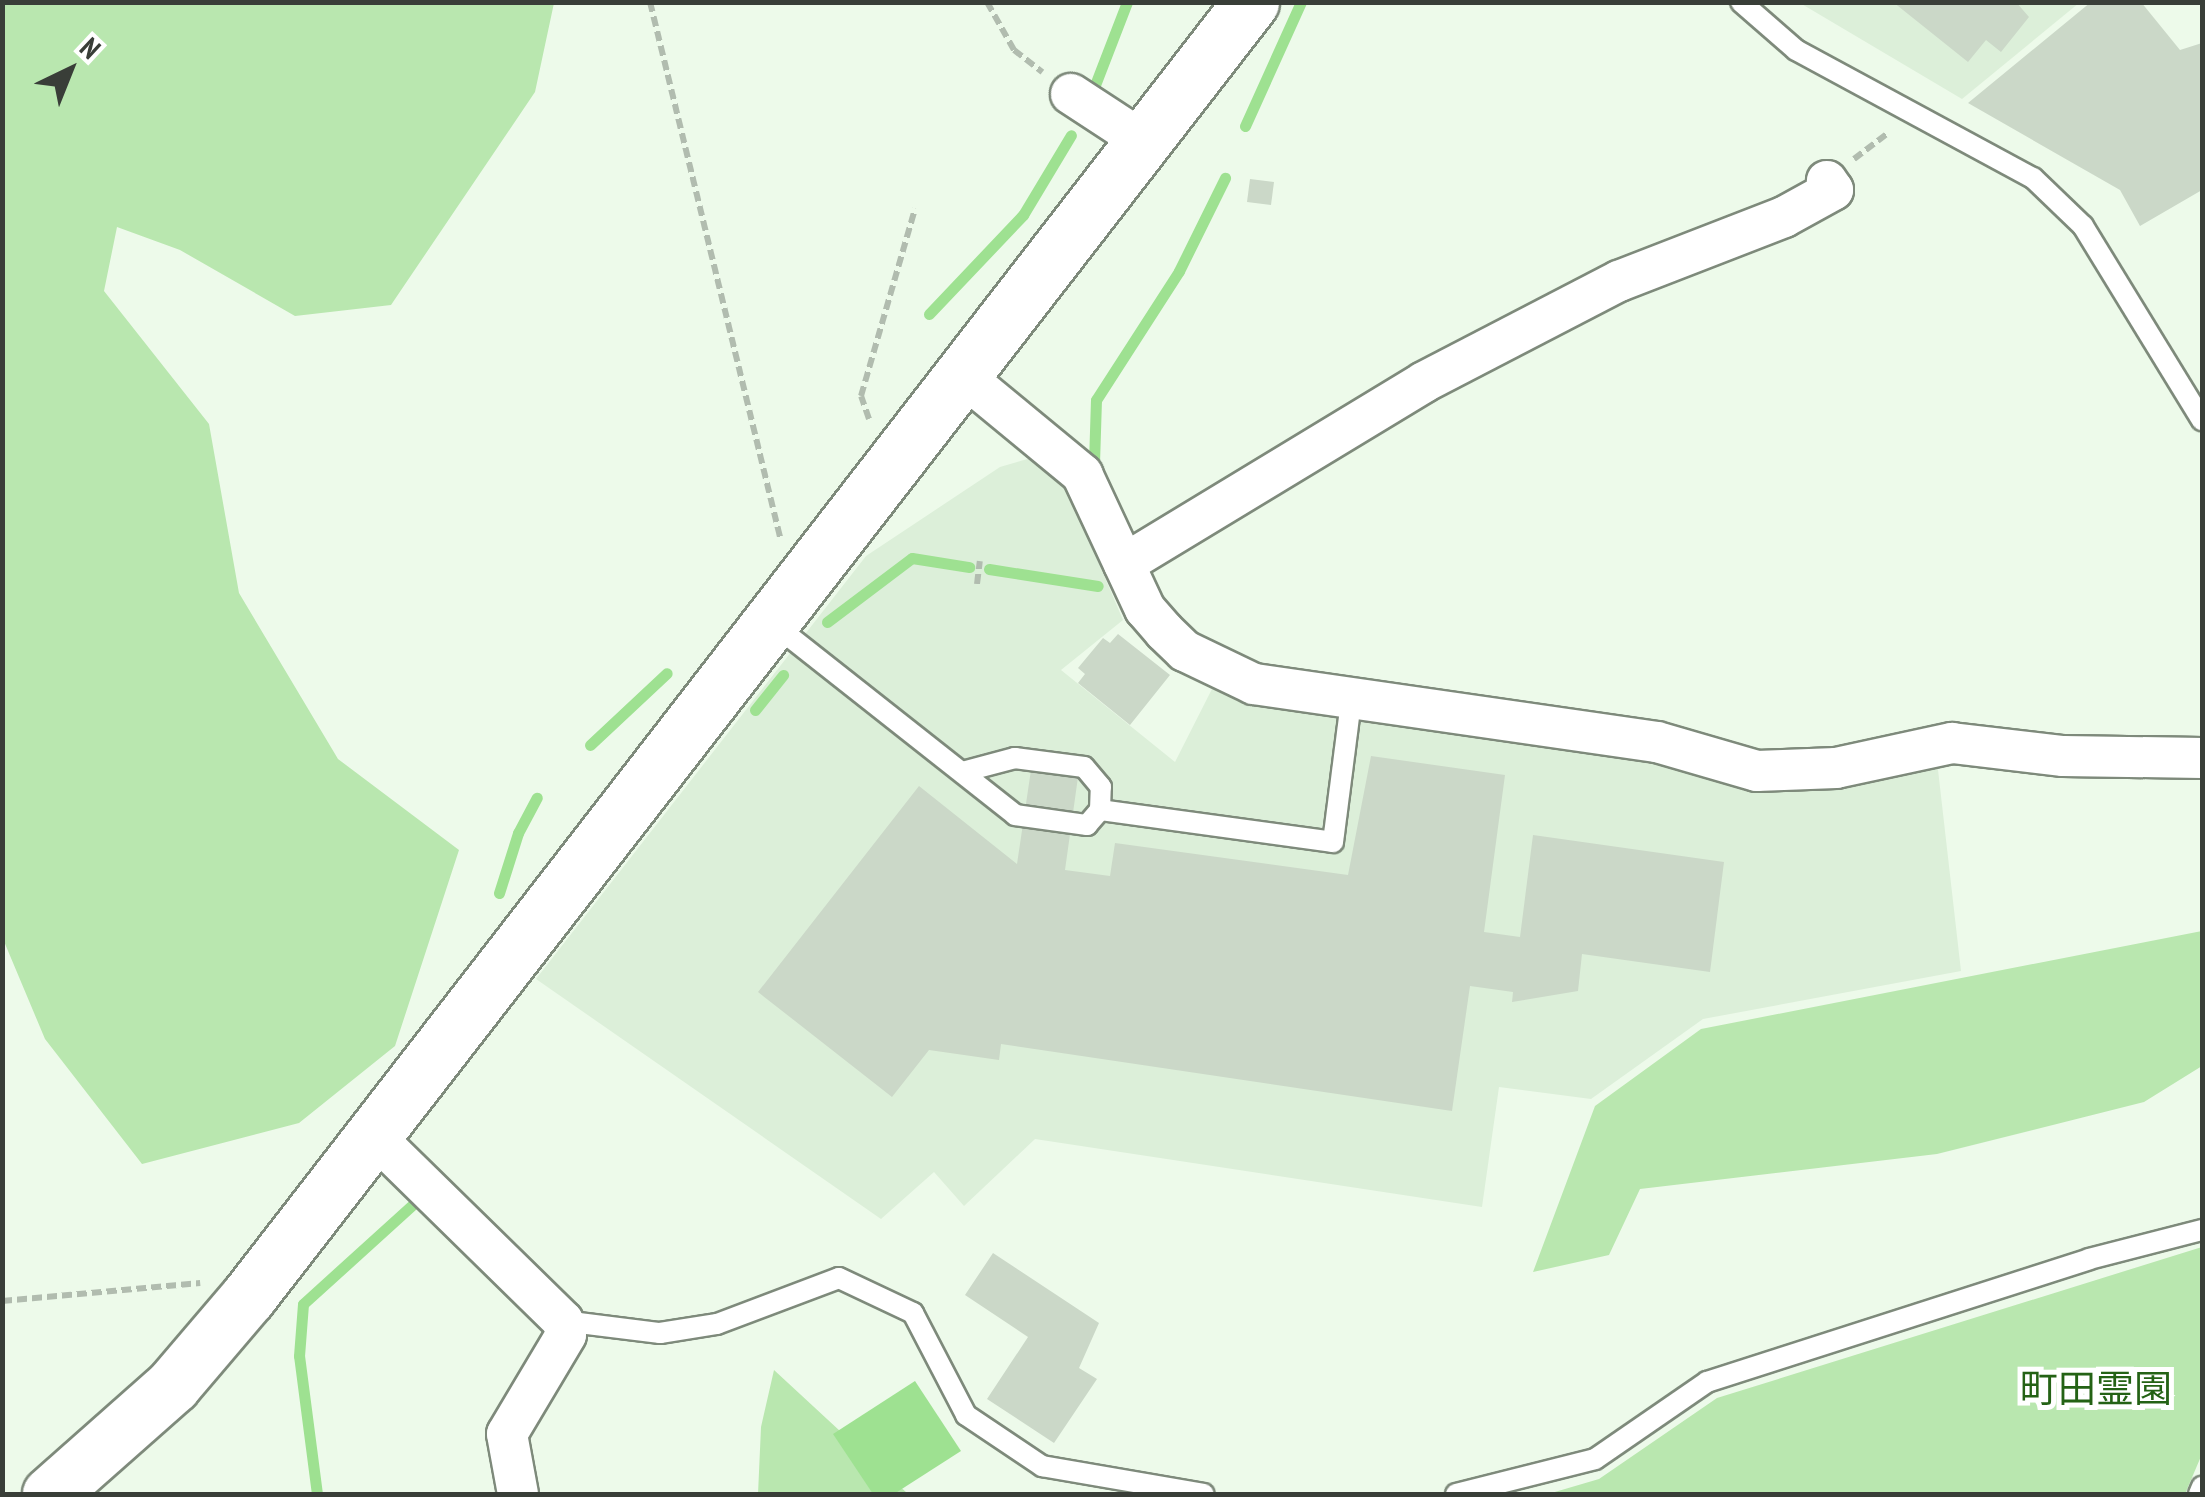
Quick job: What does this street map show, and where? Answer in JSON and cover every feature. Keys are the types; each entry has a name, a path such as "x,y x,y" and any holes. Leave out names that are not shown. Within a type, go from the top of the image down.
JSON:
{"street":[{"path":"50,1494 173,1385 248,1298 1251,2"},
{"path":"1071,94 1143,141"},
{"path":"1124,564 1424,382 1619,282 1784,217 1833,190 1827,181"},
{"path":"962,375 1082,474 1145,608 1185,651 1254,684 1351,701 1657,742 1756,771 1790,773 1952,743 2063,756 2202,758"},
{"path":"373,1135 563,1321 566,1335 507,1434 518,1494"}],"lane":[{"path":"1741,2 1796,50 2033,178 2083,226 2202,420"},
{"path":"785,603 962,772 1015,815 1087,826 1100,810 1101,788 1084,767 1015,758 962,772"},
{"path":"1100,810 1333,842 1351,701"},
{"path":"1456,1494 1594,1459 1707,1382 2089,1259 2202,1230"},
{"path":"563,1321 660,1333 717,1324 839,1278 913,1314 966,1415 1042,1466 1204,1494"},
{"path":"2200,1494 2202,1487"}],"path":[{"path":"650,2 770,514 785,603"},
{"path":"987,2 1014,50 1071,94"},
{"path":"1827,181 1912,114"},
{"path":"903,452 872,426 862,396 914,209"},
{"path":"977,584 980,561"},
{"path":"2,1302 210,1282 248,1298"}],"shaded area":[{"path":"1800,3 2079,3 1962,99"},
{"path":"1031,458 1066,486 1123,620 1061,670 1175,762 1213,687 1289,710 1655,760 1768,792 1871,780 1937,761 1961,971 1703,1019 1591,1099 1499,1087 1482,1207 1035,1139 964,1206 934,1172 881,1219 536,979 866,556 1000,467"},
{"path":"915,1381 961,1451 894,1494 873,1494 833,1434"}],"green space":[{"path":"2,3 554,3 535,92 391,305 295,316 180,250 117,227 104,291 209,424 239,593 338,759 459,850 395,1046 299,1123 142,1164 45,1039 3,939"},
{"path":"2202,931 2202,1066 2144,1102 1937,1154 1640,1189 1609,1255 1533,1272 1595,1106 1701,1029"},
{"name":"町田霊園","path":"2202,1247 2202,1454 2185,1494 1548,1494 1599,1479 1717,1398"},
{"path":"774,1370 907,1493 946,1494 758,1494 761,1427"}],"building":[{"path":"1893,2 2016,2 2029,17 2001,52 1986,40 1968,62"},
{"path":"2091,2 2141,2 2180,50 2202,43 2202,190 2140,226 2120,190 1968,103"},
{"path":"1250,179 1274,182 1271,205 1247,202"},
{"path":"1118,634 1170,675 1130,725 1078,683 1085,674 1078,668 1103,638 1110,643"},
{"path":"1371,756 1505,775 1484,932 1520,937 1533,835 1724,862 1710,972 1582,954 1578,991 1512,1002 1513,992 1470,986 1452,1111 1001,1044 999,1060 929,1050 892,1097 758,992 919,786 1017,864 1031,770 1078,777 1065,870 1110,876 1115,843 1348,875"},
{"path":"993,1253 1099,1323 1079,1368 1097,1379 1054,1443 987,1399 1028,1337 965,1295"}],"waterway":[{"path":"1095,85 1127,2"},
{"path":"1245,126 1301,2"},
{"path":"929,314 1023,215 1071,135"},
{"path":"1094,463 1096,400 1179,271 1225,178"},
{"path":"827,622 912,558 969,567"},
{"path":"989,569 1098,586"},
{"path":"590,745 667,673"},
{"path":"755,710 783,675"},
{"path":"499,893 518,833 537,798"},
{"path":"317,1494 299,1356 303,1304 419,1199"}]}
